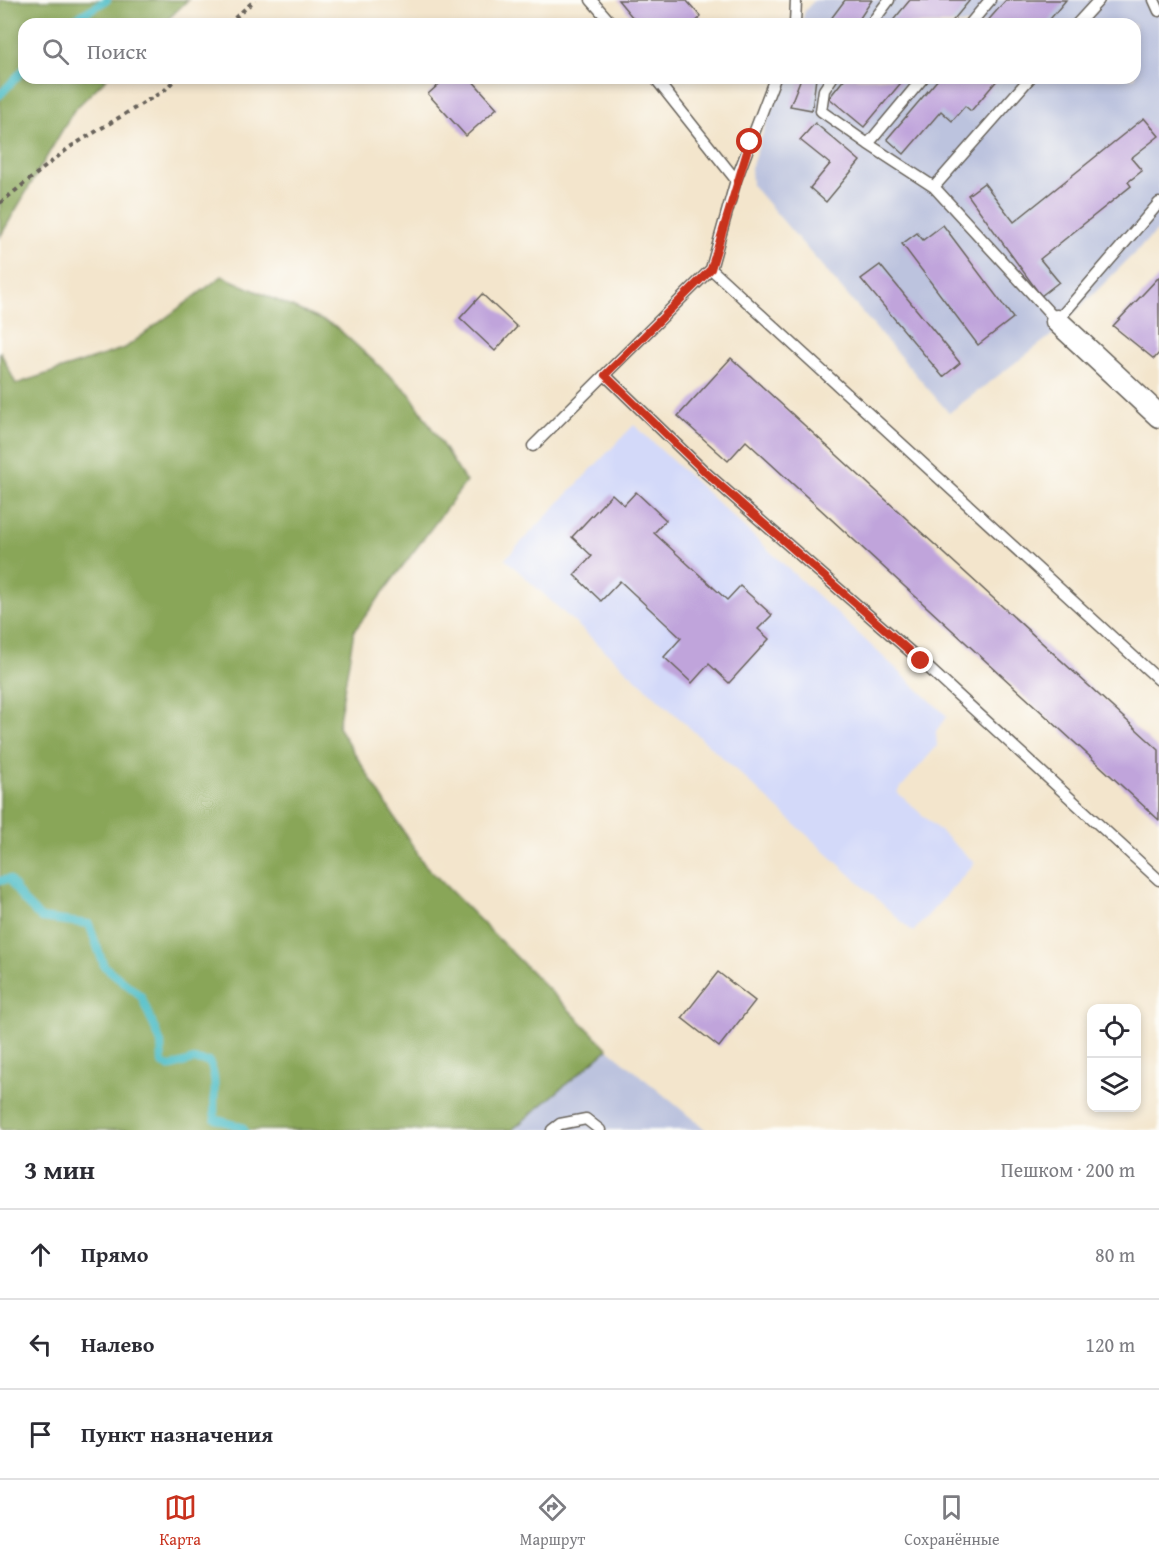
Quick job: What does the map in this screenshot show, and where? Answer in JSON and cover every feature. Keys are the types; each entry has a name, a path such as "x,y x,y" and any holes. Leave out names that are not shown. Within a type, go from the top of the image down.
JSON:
{"street":[{"path":"1056,321 1159,416"}],"lane":[{"path":"591,0 607,18"},
{"path":"795,18 796,0"},
{"path":"876,18 889,0"},
{"path":"975,18 990,0"},
{"path":"1082,18 1099,0"},
{"path":"1154,0 1159,11"},
{"path":"660,84 736,180"},
{"path":"533,446 711,269 736,180 773,84"},
{"path":"828,84 824,90 820,111 934,187 1056,321 1159,203"},
{"path":"868,144 918,84"},
{"path":"934,187 1025,84"},
{"path":"711,269 1159,680"},
{"path":"605,375 705,472 921,661 1159,880"},
{"path":"552,1130 560,1124 586,1119 600,1130"}],"path":[{"path":"235,18 255,0"},
{"path":"0,202 70,147 165,90 170,84"}],"shaded area":[{"path":"814,0 1159,0 1159,229 1052,335 949,413 752,185 751,168 780,84 1141,84 1141,18 803,18 805,11"},
{"path":"634,425 947,716 936,731 937,746 897,792 975,863 913,932 505,559"},
{"path":"608,1049 706,1130 512,1130"}],"green space":[{"path":"0,0 188,0 169,18 18,18 18,84 101,84 74,110 0,237"},
{"path":"222,276 335,326 410,394 466,482 354,631 338,727 424,864 608,1049 512,1130 2,1130 0,1128 0,351 16,384 125,348"}],"building":[{"path":"618,0 686,0 701,17 700,18 633,18"},
{"path":"845,0 872,0 860,18 832,18"},
{"path":"910,0 970,0 955,18 895,18"},
{"path":"1006,0 1066,0 1051,18 990,18"},
{"path":"439,84 475,84 497,108 466,136 428,94"},
{"path":"799,84 815,84 812,110 790,106"},
{"path":"840,84 900,84 864,127 829,98"},
{"path":"934,84 994,84 971,111 965,106 952,121 941,111 904,154 887,139"},
{"path":"1144,118 1159,136 1131,158 1142,171 1128,182 1131,186 1040,259 1059,282 1041,296 968,195 984,183 1014,222"},
{"path":"815,123 860,161 826,202 810,188 830,164 800,140"},
{"path":"943,225 1013,318 978,345 902,244 917,233 923,240"},
{"path":"880,265 960,363 943,377 861,279"},
{"path":"1159,277 1159,353 1154,359 1113,326"},
{"path":"482,294 517,327 495,351 460,318"},
{"path":"731,358 1159,750 1159,820 746,441 728,461 678,416"},
{"path":"636,492 666,520 654,533 727,600 740,586 772,615 758,629 769,639 729,683 709,664 692,683 664,657 681,638 620,581 601,601 574,575 592,556 572,537 612,494 624,505"},
{"path":"718,972 755,1001 719,1047 682,1018"}],"waterway":[{"path":"76,18 107,0"},
{"path":"0,95 18,76"},
{"path":"0,881 9,879 23,900 41,918 89,924 104,966 141,996 161,1043 162,1064 170,1067 193,1060 209,1062 215,1082 215,1119 242,1127 244,1130"}],"route":[{"path":"750,142 736,180 711,269 605,375 705,472 921,661"}]}
